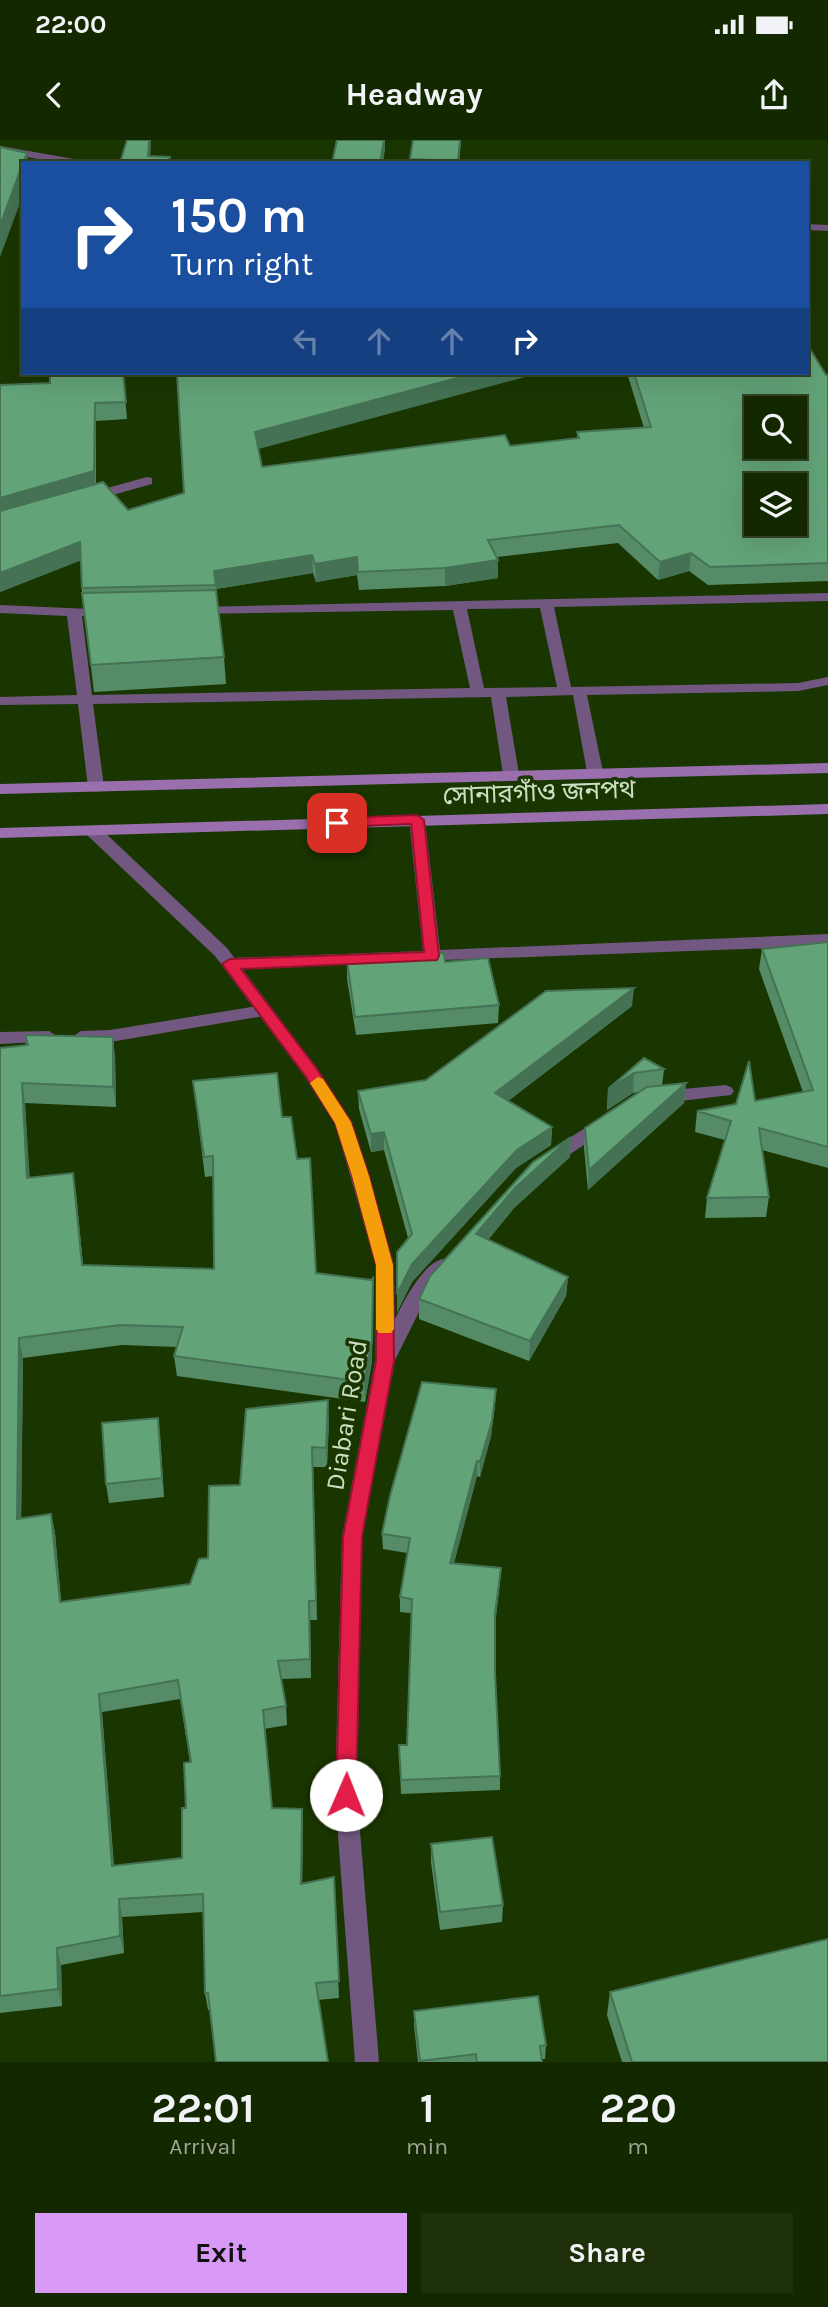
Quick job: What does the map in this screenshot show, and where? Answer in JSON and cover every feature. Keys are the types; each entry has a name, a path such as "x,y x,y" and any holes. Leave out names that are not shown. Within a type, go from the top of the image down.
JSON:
{"main road":[{"name":"সোনারগাঁও জনপথ","path":"0,789 828,768"},
{"name":"সোনারগাঁও জনপথ","path":"0,833 828,809"}],"street":[{"path":"0,149 69,161"},
{"path":"809,227 828,228"},
{"path":"83,500 147,481"},
{"path":"184,611 827,600"},
{"path":"546,603 596,772"},
{"path":"458,605 478,693"},
{"path":"0,609 74,613 129,612"},
{"path":"74,613 96,787"},
{"path":"0,701 798,687 828,681"},
{"path":"498,693 512,775"},
{"path":"417,820 432,956"},
{"name":"Diabari Road","path":"93,832 220,952 311,1073 343,1122 385,1265 385,1361 352,1537 346,1795 367,2062"},
{"path":"230,964 828,940"},
{"path":"0,1038 110,1036 264,1011"},
{"path":"640,1099 725,1091"},
{"path":"536,1168 617,1115"},
{"path":"385,1361 421,1289 458,1248"}],"building":[{"path":"127,140 149,140 148,156 170,157 169,161 121,161"},
{"path":"337,140 384,140 380,161 332,161"},
{"path":"413,140 460,140 458,161 410,159"},
{"path":"0,147 27,153 24,161 21,161 21,169 0,226"},
{"path":"809,347 828,375 828,563 710,567 691,553 660,562 619,525 488,540 498,560 445,568 358,572 357,557 315,564 312,555 214,571 216,585 82,588 80,542 0,573 0,511 103,482 128,510 184,493 177,375 469,375 255,432 262,467 505,435 510,446 579,438 577,432 651,427 635,375 809,375"},
{"path":"50,375 123,375 126,402 95,403 94,471 0,498 0,385 50,383"},
{"path":"216,590 224,657 91,665 82,593"},
{"path":"828,942 828,1147 759,1128 769,1197 707,1198 731,1121 697,1111 736,1104 749,1061 755,1101 813,1090 762,949"},
{"path":"444,953 445,962 488,958 499,1005 355,1017 347,961"},
{"path":"634,988 495,1093 552,1127 517,1150 412,1264 397,1294 397,1252 412,1234 384,1132 371,1134 358,1091 426,1080 546,991"},
{"path":"25,1035 113,1037 113,1087 22,1083 27,1178 73,1173 82,1265 214,1269 213,1156 204,1157 193,1081 277,1073 282,1117 291,1117 297,1159 310,1158 316,1273 371,1280 373,1278 372,1341 364,1382 174,1356 183,1327 120,1325 19,1338 17,1519 51,1514 60,1602 190,1584 199,1559 208,1558 209,1486 240,1485 246,1409 328,1400 326,1448 312,1447 316,1601 309,1601 310,1659 278,1661 286,1706 263,1710 272,1808 302,1809 301,1884 334,1877 339,1981 316,1983 328,2062 216,2062 208,1993 205,1993 203,1894 119,1899 120,1936 57,1948 58,1989 0,1996 0,1048 28,1045","holes":["178,1680 191,1762 184,1763 186,1808 182,1808 182,1858 112,1866 99,1694"]},
{"path":"644,1058 664,1069 634,1073 608,1089"},
{"path":"686,1083 589,1170 585,1128 647,1087"},
{"path":"571,1137 515,1188 476,1234 568,1277 530,1341 419,1299 430,1276 533,1162"},
{"path":"422,1382 496,1389 492,1421 480,1462 477,1461 450,1563 501,1568 495,1614 500,1776 401,1780 399,1745 407,1745 412,1599 400,1597 410,1538 382,1534"},
{"path":"158,1418 162,1478 106,1484 102,1423"},
{"path":"492,1837 503,1905 440,1912 431,1844"},
{"path":"828,1939 828,2062 632,2062 610,1992"},
{"path":"538,1996 546,2045 540,2046 542,2062 477,2062 476,2054 420,2061 414,2011"}],"slow traffic":[{"path":"318,1083 343,1122 361,1176 385,1265 385,1329"}],"route":[{"path":"337,823 417,820 432,956 230,964 311,1073 343,1122 385,1265 385,1361 352,1537 346,1795"}]}
